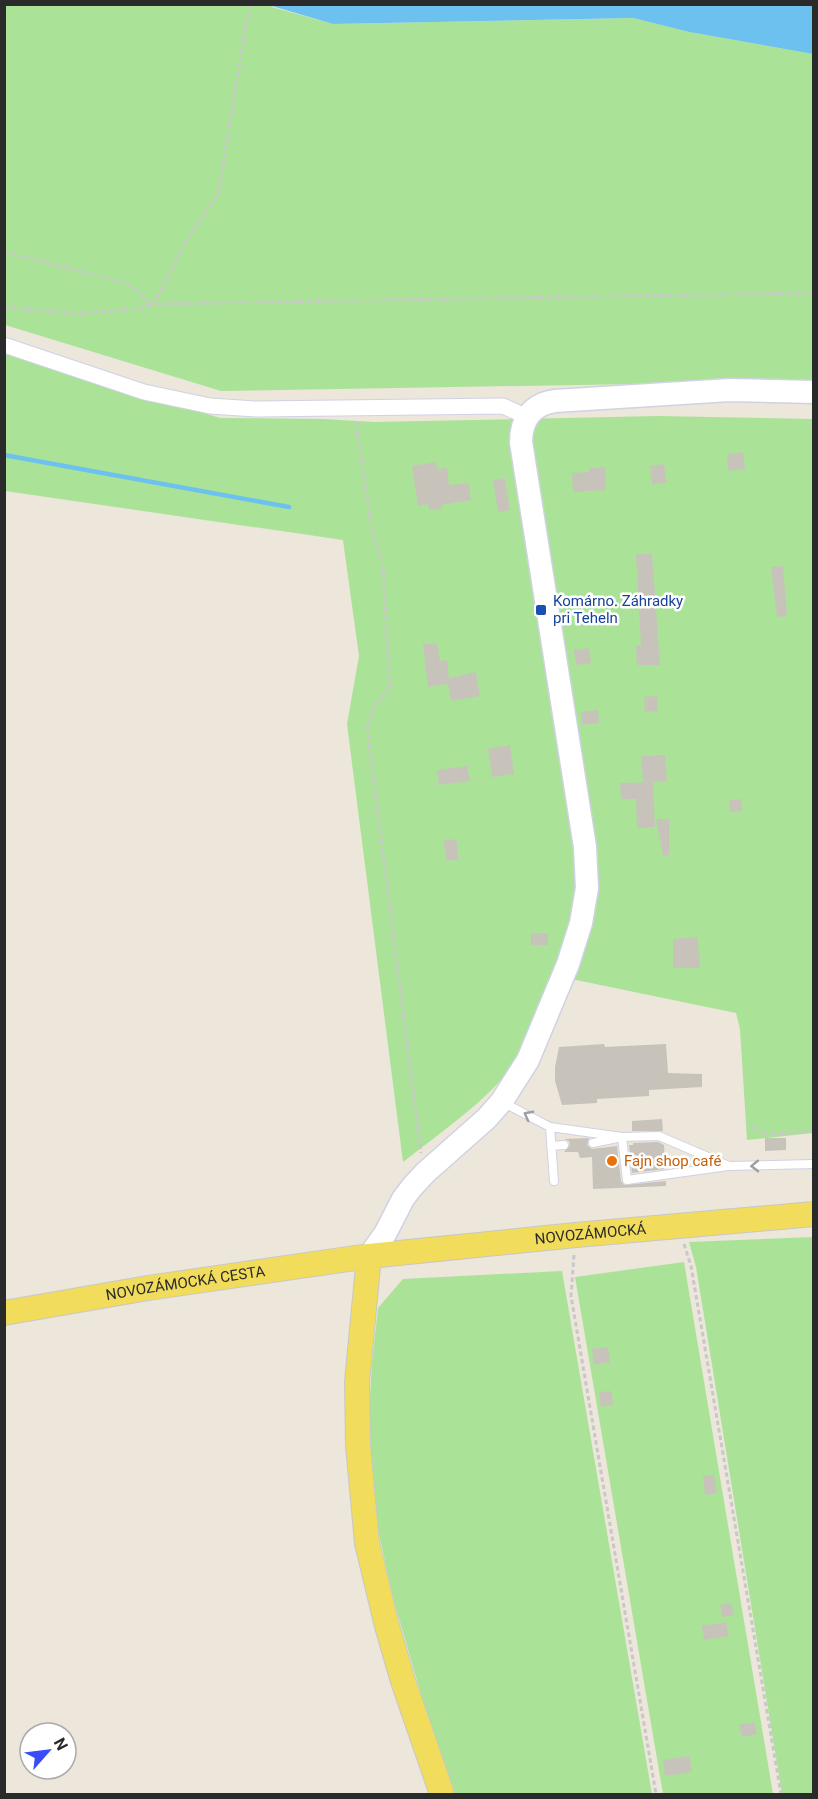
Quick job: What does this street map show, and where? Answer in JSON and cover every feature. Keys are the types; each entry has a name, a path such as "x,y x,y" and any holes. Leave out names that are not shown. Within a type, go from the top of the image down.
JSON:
{"main road":[{"name":"NOVOZÁMOCKÁ","path":"369,1256 813,1214"},
{"name":"NOVOZÁMOCKÁ CESTA","path":"4,1313 148,1288 369,1256"},
{"path":"369,1256 357,1382 358,1445 367,1543 403,1681 442,1794"}],"street":[{"path":"4,345 112,382 184,402 236,408 354,409 503,406 527,417"},
{"path":"369,1256 385,1234 403,1199 426,1172 469,1135 502,1101 523,1070 541,1032 581,923 587,888 585,847 521,442 521,431 527,417 538,406 555,401 730,390 813,392"}],"lane":[{"path":"502,1101 550,1127 622,1137 659,1136 729,1166"},
{"path":"550,1127 554,1181"},
{"path":"593,1143 622,1137"},
{"path":"622,1137 627,1180 729,1166 813,1164"},
{"path":"551,1146 564,1145"}],"path":[{"path":"4,307 75,314 143,308 151,304 159,294 188,239 218,195 251,4"},
{"path":"4,252 130,285 151,304 813,293"},
{"path":"354,409 371,525 383,566 390,688 374,707 367,728 421,1150 426,1172"},
{"path":"751,1125 754,1130 763,1133 813,1130"},
{"path":"678,1226 691,1266 781,1794"},
{"path":"576,1235 571,1296 656,1794"}],"green space":[{"path":"5,5 273,5 272,7 333,24 633,18 689,32 813,54 813,381 221,391 5,325"},
{"path":"5,350 220,418 375,422 657,416 813,419 813,1133 747,1140 740,1029 736,1013 552,977 535,1030 524,1051 510,1070 477,1104 403,1162 347,724 359,656 343,540 5,491"},
{"path":"813,1237 813,1794 782,1794 696,1267 689,1242"},
{"path":"684,1262 773,1794 663,1794 575,1277"},
{"path":"562,1271 652,1794 453,1794 441,1763 393,1598 375,1516 368,1431 378,1308 403,1279"}],"water":[{"path":"273,4 813,5 813,54 689,32 633,18 333,24 272,6"}],"building":[{"path":"743,452 745,469 728,471 727,454"},
{"path":"436,462 437,469 447,468 449,485 469,483 471,500 442,505 443,508 429,510 428,504 418,506 412,466"},
{"path":"664,464 667,482 652,485 650,466"},
{"path":"605,467 606,490 573,492 572,473 589,472 589,468"},
{"path":"505,478 510,510 498,512 493,480"},
{"path":"636,554 652,554 660,665 637,665 636,645 641,645"},
{"path":"783,566 787,616 777,617 771,567"},
{"path":"437,643 440,661 447,660 449,678 476,672 480,696 451,701 448,684 428,687 423,644"},
{"path":"589,648 591,663 576,665 574,650"},
{"path":"657,696 658,711 645,712 644,697"},
{"path":"598,710 599,723 582,725 581,712"},
{"path":"510,745 514,774 492,777 488,749"},
{"path":"665,755 667,781 643,782 641,756"},
{"path":"467,766 470,781 439,785 437,770"},
{"path":"653,782 655,827 637,828 636,799 621,799 620,783"},
{"path":"741,799 742,811 730,812 729,800"},
{"path":"656,819 669,819 669,855 663,856"},
{"path":"456,839 459,859 447,861 443,841"},
{"path":"531,933 548,933 548,945 531,945"},
{"path":"697,937 699,968 673,968 673,939"},
{"path":"604,1044 605,1047 666,1044 668,1073 702,1074 702,1087 649,1090 649,1096 597,1099 597,1103 562,1105 555,1081 559,1047"},
{"path":"662,1119 663,1131 632,1131 632,1121"},
{"path":"589,1138 587,1145 592,1149 617,1146 621,1181 624,1185 666,1181 666,1186 593,1189 592,1157 580,1158 578,1152 564,1152 570,1145 569,1141 564,1139"},
{"path":"765,1138 786,1138 786,1150 765,1151"},
{"path":"658,1142 664,1145 665,1169 632,1173 629,1145"},
{"path":"608,1347 610,1362 594,1365 592,1349"},
{"path":"611,1391 613,1405 601,1407 599,1392"},
{"path":"714,1475 717,1493 705,1495 703,1476"},
{"path":"731,1603 734,1615 722,1617 720,1605"},
{"path":"726,1622 729,1636 704,1640 702,1626"},
{"path":"755,1722 757,1734 742,1737 739,1725"},
{"path":"689,1756 692,1772 665,1776 663,1760"}],"waterway":[{"path":"4,455 289,507"}],"place":[{"name":"Komárno. Záhradky pri Teheln","path":"541,610"},
{"name":"Fajn shop café","path":"612,1161"}]}
